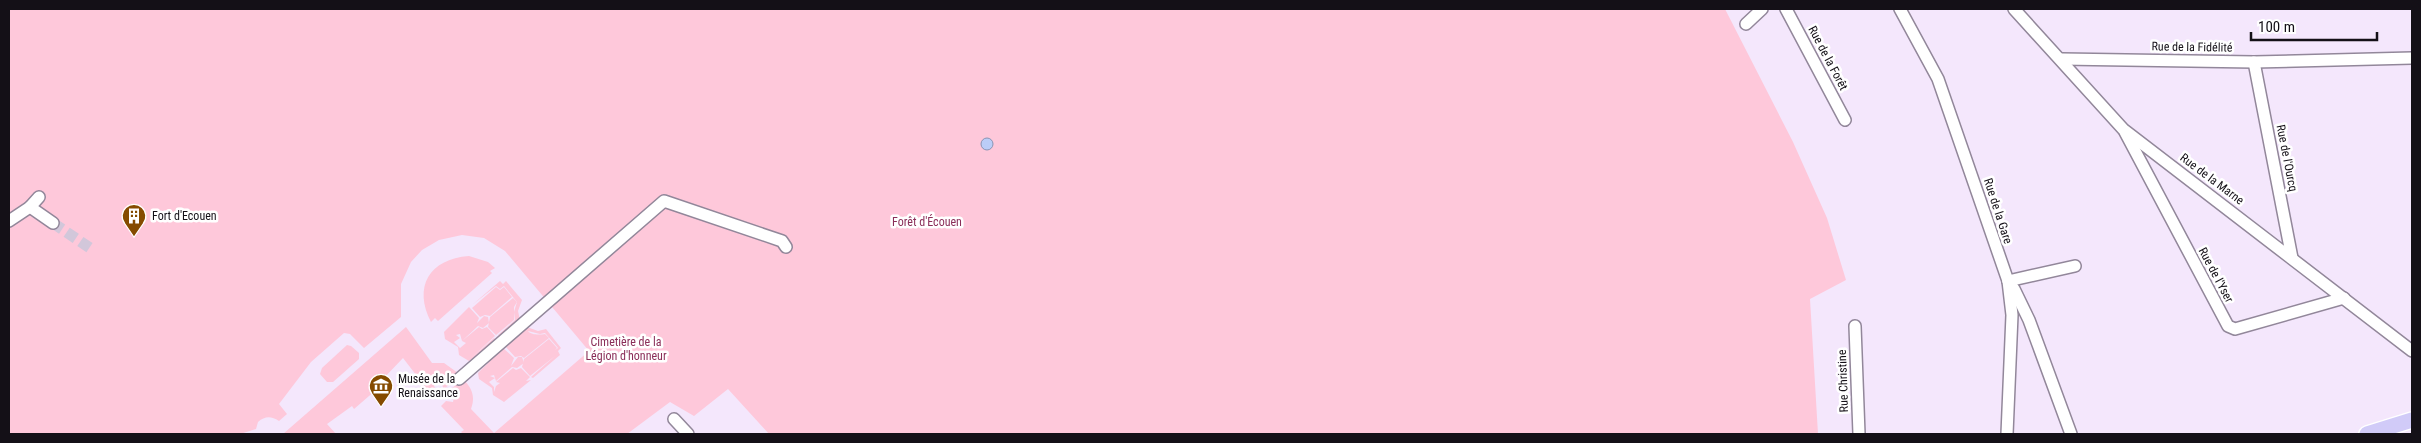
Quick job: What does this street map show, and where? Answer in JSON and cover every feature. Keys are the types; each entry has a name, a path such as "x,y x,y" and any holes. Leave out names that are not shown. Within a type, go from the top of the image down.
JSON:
{"main road":[{"path":"2372,433 2412,420"}],"street":[{"path":"1746,24 1762,9"},
{"name":"Rue de la Forêt","path":"1786,9 1845,120"},
{"name":"Rue de la Gare","path":"1900,9 1938,79 2008,281 2012,316 2007,434"},
{"name":"Rue de la Marne","path":"2014,9 2062,59 2123,129 2412,351"},
{"name":"Rue de la Fidélité","path":"2062,59 2254,62 2412,58"},
{"name":"Rue de l'Ourcq","path":"2254,62 2292,258"},
{"name":"Rue de l'Yser","path":"2123,129 2228,326 2235,329 2344,298"},
{"path":"9,221 30,207 39,197"},
{"path":"459,379 664,201 782,241 786,247"},
{"path":"30,207 53,224"},
{"path":"2072,434 2014,289 2008,281 2075,266"},
{"path":"2012,316 2017,317 2031,330"},
{"name":"Rue Christine","path":"1856,326 1859,434"},
{"path":"674,419 688,434"}],"green space":[{"name":"Forêt d'Écouen","path":"9,9 1725,9 1793,142 1827,218 1846,280 1810,299 1818,434 769,434 728,389 694,416 670,402 627,434 463,434 461,432 464,430 441,406 446,401 453,402 454,397 447,393 460,381 465,381 470,388 473,398 471,409 494,433 589,351 505,251 484,238 462,235 439,240 422,250 411,262 401,284 401,317 364,348 350,334 344,333 311,362 279,404 287,414 279,421 273,418 263,419 258,422 256,429 240,434 9,434"},
{"path":"469,256 488,262 495,268 490,271 492,273 438,321 435,318 431,322 424,297 428,277 444,263 455,258"},
{"path":"500,281 503,284 506,281 522,300 518,311 520,320 500,337 498,335 515,320 514,312 517,302 504,286 500,289 496,286 472,305"},
{"path":"496,287 500,290 504,287 512,297 490,316 480,317 472,308"},
{"path":"513,298 517,302 514,307 514,320 496,335 488,327 490,317"},
{"path":"469,307 479,318 477,323 484,316 488,317 489,323 483,328 478,326 462,341 479,327 482,329 487,327 495,336 471,358 494,338 496,340 469,361 459,355 458,347 445,339 444,332","holes":["460,334 462,341 466,343 460,348 454,342 460,338 456,335"]},
{"path":"406,327 432,363 444,363 458,373 457,378 444,389 437,382 434,385 435,389 430,393 403,358 382,380 384,383 354,409 352,406 327,424 336,434 283,434"},
{"path":"527,327 538,331 546,329 561,348 558,351 560,355 533,378 531,377 555,356 530,376 522,367 524,359 549,339 557,348 555,350 558,348 545,333 540,334 545,334 549,338 524,358 521,356 515,357 505,346"},
{"path":"347,345 359,353 359,359 333,382 327,382 320,374 322,368"},
{"path":"503,348 514,358 511,366 518,357 522,357 524,363 517,368 512,367 496,381 495,378 489,382 494,387 494,392 496,386 500,383 496,382 513,368 516,370 521,368 530,377 526,381 531,380 504,402 493,395 492,388 479,379 478,373"}],"water":[{"path":"985,138 989,138 993,144 989,150 985,150 981,146 981,142"}],"tunnel":[{"path":"53,223 93,250"}],"place":[{"name":"Fort d'Ecouen","path":"134,237"},
{"name":"Musée de la Renaissance","path":"381,407"}],"park label":[{"name":"Cimetière de la Légion d'honneur","path":"626,349"}]}
